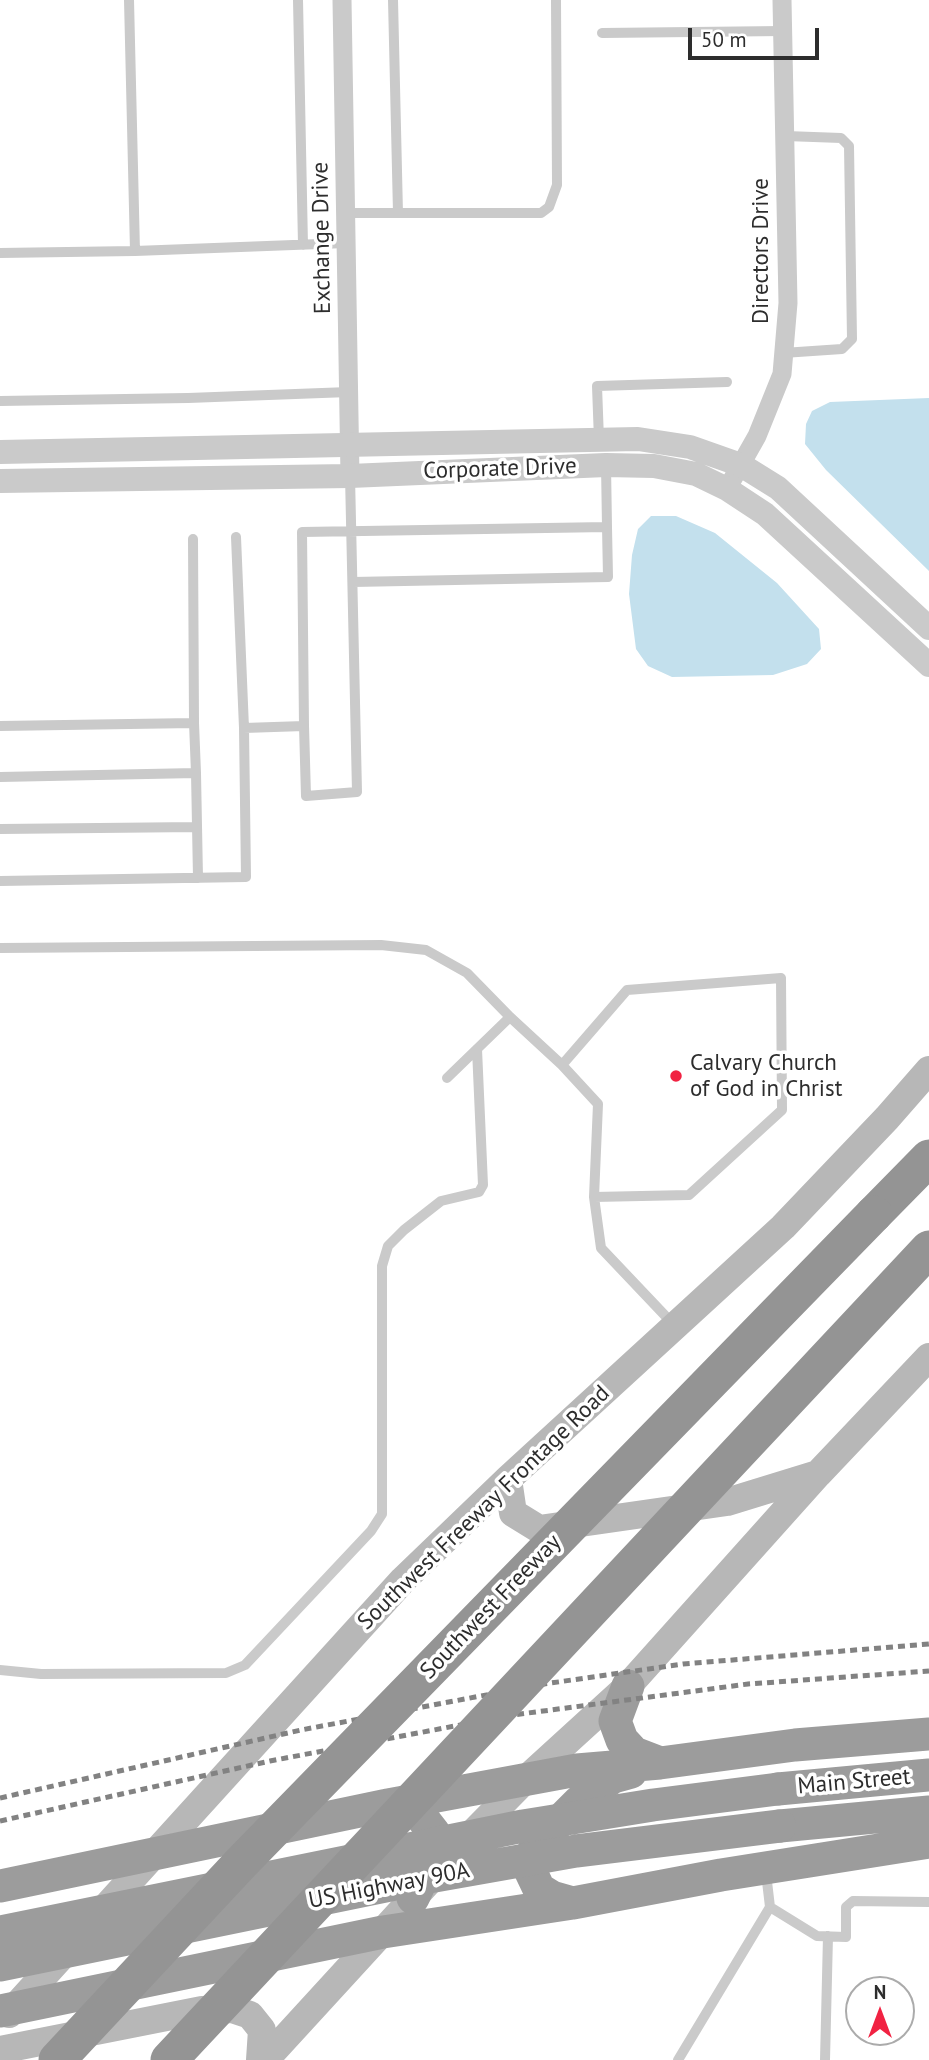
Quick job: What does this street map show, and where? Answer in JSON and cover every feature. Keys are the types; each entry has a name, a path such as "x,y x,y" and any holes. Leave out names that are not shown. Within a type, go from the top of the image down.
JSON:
{"highway":[{"name":"Southwest Freeway","path":"57,2060 250,1853 929,1158"},
{"path":"169,2060 929,1249"},
{"path":"628,1686 615,1721 622,1740 634,1753 660,1763"},
{"path":"0,1886 388,1805 577,1770 660,1763 795,1745 929,1734"},
{"path":"573,1903 552,1897 539,1889 530,1870 535,1846 579,1802 613,1777 660,1763"},
{"name":"Main Street","path":"778,1789 929,1775"},
{"name":"US Highway 90A","path":"0,1932 523,1826 653,1805 778,1789"},
{"path":"388,1805 420,1815 434,1833 431,1860 413,1898"},
{"name":"Main Street","path":"780,1826 929,1812"},
{"name":"US Highway 90A","path":"0,1965 429,1877 576,1852 780,1826"},
{"path":"5,2014 157,1978 383,1931 573,1903 929,1842"},
{"path":"113,1900 115,1933 128,1959 157,1978"}],"main road":[{"name":"Southwest Freeway Frontage Road","path":"5,2014 113,1900 150,1856 403,1580 508,1479 783,1227 929,1070"},
{"path":"265,2060 499,1805 628,1686 818,1474 929,1357"},
{"path":"508,1479 513,1513 539,1529 727,1502 818,1474"},
{"path":"0,2050 202,2010 232,2009 250,2015 262,2031 260,2060"}],"street":[{"name":"Exchange Drive","path":"342,0 350,475"},
{"name":"Directors Drive","path":"727,489 757,436 782,374 788,303 782,0"},
{"name":"Corporate Drive","path":"0,452 350,447 638,439 690,447 741,464 778,488 929,628"},
{"name":"Corporate Drive","path":"0,481 350,475 606,465 654,466 696,474 727,489 765,513 929,665"}],"lane":[{"path":"129,0 135,251"},
{"path":"298,0 303,245"},
{"path":"393,0 398,213"},
{"path":"346,213 541,213 549,207 557,185 556,0"},
{"path":"603,33 783,31"},
{"path":"783,353 842,349 852,339 849,146 841,138 786,136"},
{"path":"0,253 346,243"},
{"path":"599,440 597,386 727,382"},
{"path":"0,401 349,392"},
{"path":"353,582 608,577 606,465"},
{"path":"350,475 351,532 353,582 357,792 306,796 302,532 351,532 607,527"},
{"path":"0,881 246,877 244,728 236,537"},
{"path":"193,539 198,878"},
{"path":"0,726 194,723"},
{"path":"244,728 304,726"},
{"path":"0,777 196,773"},
{"path":"0,829 197,827"},
{"path":"0,948 381,945 426,950 467,973 562,1065 598,1104 594,1197 601,1248 675,1327"},
{"path":"562,1065 626,990 781,978 782,1110 689,1195 594,1197"},
{"path":"447,1078 510,1017"},
{"path":"0,1670 41,1674 226,1673 245,1665 371,1531 382,1514 383,1266 388,1246 404,1230 441,1201 479,1192 483,1185 477,1049"},
{"path":"678,2060 770,1907 765,1868"},
{"path":"770,1907 817,1936 846,1937 846,1907 853,1901 929,1902"},
{"path":"825,2060 828,1937"}],"water":[{"path":"929,398 929,571 826,470 805,444 806,424 812,411 830,402"},
{"path":"651,516 676,516 715,533 777,583 819,629 821,649 807,664 773,675 672,677 648,666 636,649 629,594 632,555 638,529"}],"railway":[{"path":"0,1798 301,1730 544,1684 683,1664 929,1644"},
{"path":"0,1821 270,1761 513,1715 748,1684 929,1671"}],"place":[{"name":"Calvary Church of God in Christ","path":"676,1076"}]}
